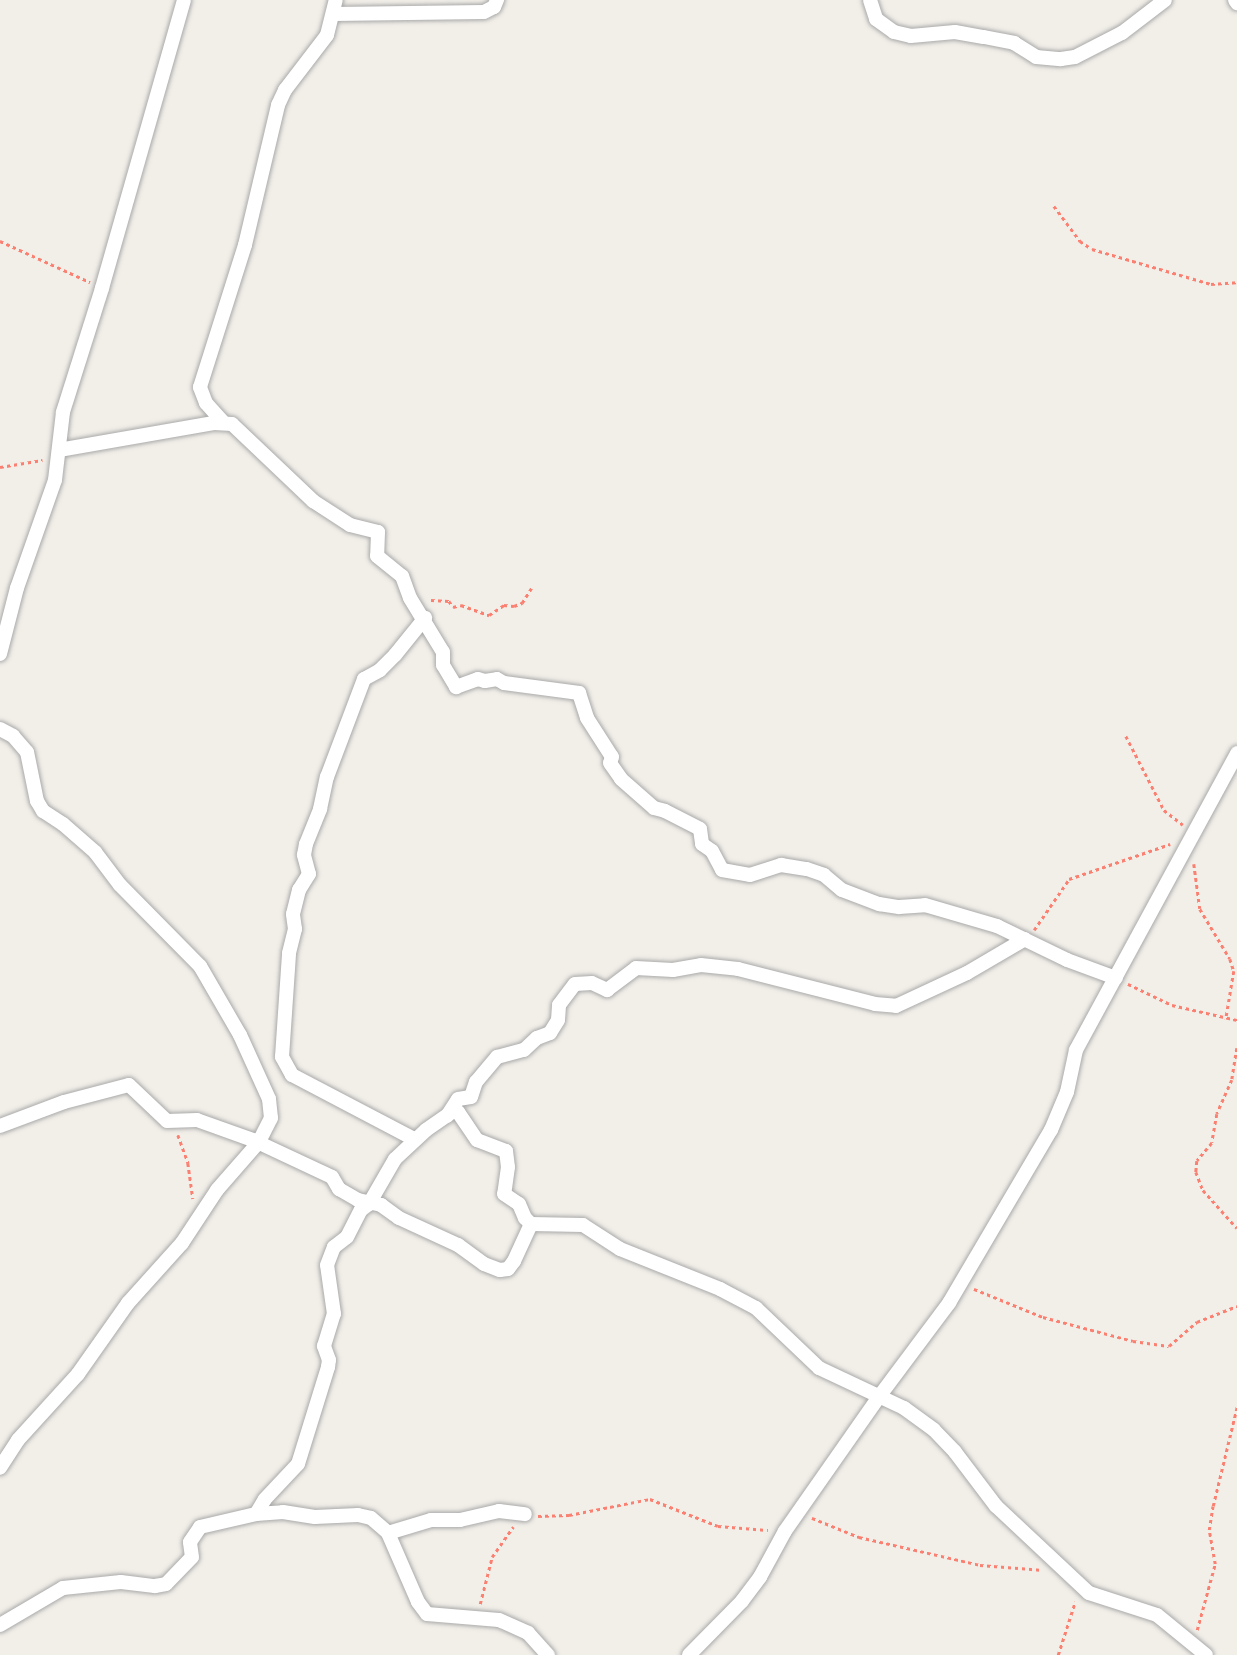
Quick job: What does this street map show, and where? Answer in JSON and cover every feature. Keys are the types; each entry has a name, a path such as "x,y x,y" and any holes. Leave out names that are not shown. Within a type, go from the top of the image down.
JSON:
{"street":[{"path":"0,654 17,588 55,480 64,412 183,5 169,0"},
{"path":"497,0 494,7 484,12 335,7 327,35 285,90 278,105 245,244 202,378 201,395 223,422 239,428 313,501 350,525 378,532 377,556 402,576 414,603 443,652 443,665 456,687 478,679 496,679 504,683 579,693 587,718 612,757 610,763 621,779 654,808 665,810 699,829 702,844 712,851 726,872 761,874 790,864 824,875 842,890 879,904 898,907 925,905 979,919 1085,968 1116,978"},
{"path":"870,0 876,19 894,32 911,36 955,32 1014,43 1036,57 1060,59 1075,57 1122,33 1165,0"},
{"path":"59,453 223,422"},
{"path":"414,1139 292,1075 282,1057 289,953 295,929 293,914 299,890 310,869 304,855 306,844 320,809 327,778 364,679 388,663 425,618"},
{"path":"0,729 13,736 27,752 37,801 43,811 83,840 120,885 200,966 240,1035 269,1099 271,1118 258,1143 217,1190 201,1217 172,1255 128,1303 78,1374 18,1440 0,1468"},
{"path":"689,1655 741,1601 785,1531 961,1283 1054,1123 1067,1092 1076,1051 1237,753"},
{"path":"447,1116 458,1099 471,1097 476,1082 497,1057 524,1050 537,1038 550,1033 558,1020 559,1005 575,984 592,983 607,990 636,968 673,970 701,965 738,969 875,1004 896,1006 967,973 1025,939"},
{"path":"0,1126 64,1102 126,1086 137,1090 167,1121 197,1120 258,1143 332,1177 339,1189 369,1204 381,1205 399,1218 458,1245 484,1264 500,1270 508,1269 514,1261 531,1224"},
{"path":"256,1514 265,1499 298,1464 329,1360 324,1346 334,1314 327,1265 334,1247 347,1237 361,1210 369,1204 395,1159 414,1139 447,1116 458,1112 477,1140 506,1151 508,1167 505,1194 509,1200 519,1205 531,1224 583,1225 632,1254 739,1298 756,1308 819,1368 904,1408 940,1435 984,1493 1081,1586 1093,1595 1157,1615 1206,1655"},
{"path":"388,1533 431,1520 460,1520 499,1511 525,1514"},
{"path":"0,1625 63,1588 121,1582 155,1586 166,1584 192,1558 190,1542 195,1531 214,1523 256,1514 283,1512 315,1517 358,1515 371,1518 388,1533 423,1610 433,1615 477,1618 515,1626 528,1633 548,1655"}],"path":[{"path":"1054,206 1080,241 1100,252 1211,284 1237,282"},
{"path":"0,241 102,288"},
{"path":"0,467 59,453"},
{"path":"414,603 449,601 453,607 461,605 489,615 504,605 522,603 532,587"},
{"path":"1126,736 1167,815 1194,832"},
{"path":"1025,939 1069,879 1194,832"},
{"path":"1194,832 1200,909 1230,959 1234,971 1226,1018"},
{"path":"1116,978 1172,1005 1237,1020"},
{"path":"1237,1048 1233,1080 1217,1114 1212,1143 1197,1161 1196,1172 1203,1190 1237,1228"},
{"path":"167,1121 182,1139 190,1191 201,1217"},
{"path":"961,1283 1043,1317 1133,1341 1169,1346 1197,1322 1237,1306"},
{"path":"1193,1644 1213,1575 1215,1553 1210,1522 1237,1407"},
{"path":"477,1618 492,1557 525,1514 569,1515 650,1499 718,1526 785,1531"},
{"path":"799,1513 859,1537 980,1565 1068,1573"},
{"path":"1058,1655 1081,1586"}]}
